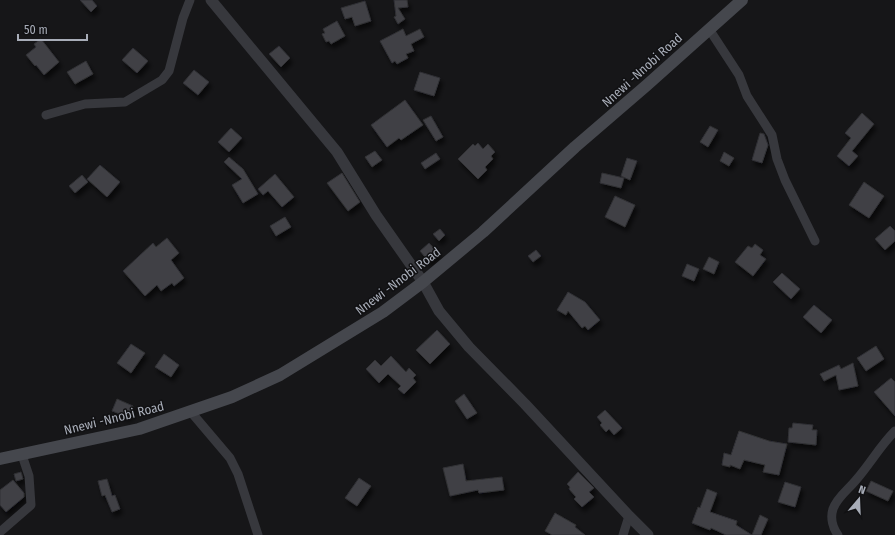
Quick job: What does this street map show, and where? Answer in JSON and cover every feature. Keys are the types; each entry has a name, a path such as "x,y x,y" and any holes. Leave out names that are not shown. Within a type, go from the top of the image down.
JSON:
{"main road":[{"name":"Nnewi -Nnobi Road","path":"0,459 139,429 232,397 280,374 383,312 423,282 483,232 575,147 742,0"}],"street":[{"path":"46,115 85,104 125,102 162,80 169,71 183,18 190,0"},
{"path":"211,0 337,152 376,215 423,282 439,311 469,347 525,404 648,535"},
{"path":"709,29 738,75 747,96 772,135 777,159 785,180 815,241"},
{"path":"190,412 230,458 238,474 258,535"},
{"path":"838,535 833,529 833,509 838,500 895,431"},
{"path":"0,532 31,505 29,476 22,455"},
{"path":"623,535 629,516"}],"building":[{"path":"80,0 92,0 97,6 91,12"},
{"path":"394,0 407,0 408,7 398,8 405,19 398,24 394,17 396,16"},
{"path":"365,1 371,21 355,26 352,17 345,19 341,8"},
{"path":"337,21 345,36 331,44 329,41 326,42 322,34 325,33 323,29"},
{"path":"403,29 406,36 420,29 424,37 411,44 414,51 406,54 408,58 397,64 395,61 392,63 380,41"},
{"path":"41,39 59,62 44,75 26,55 36,47 34,44"},
{"path":"279,46 290,58 281,67 269,54"},
{"path":"133,48 148,61 137,73 122,60"},
{"path":"86,61 93,74 75,84 67,72"},
{"path":"194,70 209,82 198,95 183,83"},
{"path":"420,72 440,78 434,96 414,90"},
{"path":"405,100 423,125 401,140 399,138 387,147 371,125"},
{"path":"862,113 874,124 852,151 858,156 849,166 837,156 851,138 845,133"},
{"path":"431,116 443,137 436,141 423,120"},
{"path":"710,126 718,130 708,147 700,142"},
{"path":"231,128 242,138 229,152 218,142"},
{"path":"760,133 764,134 768,145 762,163 752,160"},
{"path":"478,143 483,149 488,144 495,152 491,156 493,159 485,167 487,170 478,179 458,159 473,144 475,146"},
{"path":"375,151 382,160 372,167 365,157"},
{"path":"724,152 734,158 729,166 720,161"},
{"path":"436,153 440,159 425,169 421,163"},
{"path":"229,157 243,169 258,194 243,203 232,185 242,179 224,162"},
{"path":"627,158 637,161 630,180 621,176"},
{"path":"100,165 120,182 107,197 87,179"},
{"path":"342,173 360,202 348,211 327,183"},
{"path":"602,173 624,178 621,188 600,183"},
{"path":"275,174 294,197 282,207 268,191 263,195 258,189"},
{"path":"82,175 88,182 75,193 69,186"},
{"path":"864,182 884,196 869,218 849,205"},
{"path":"615,196 635,205 625,227 605,217"},
{"path":"285,217 291,227 276,236 270,226"},
{"path":"890,226 895,231 895,241 885,250 875,239"},
{"path":"440,229 445,235 439,241 433,234"},
{"path":"167,238 179,253 171,260 184,278 174,286 172,283 161,291 157,285 145,296 123,271 153,243 156,247"},
{"path":"429,243 439,254 429,262 420,251"},
{"path":"755,244 763,250 760,255 766,259 753,276 735,262 748,246 752,248"},
{"path":"536,250 541,256 533,262 528,256"},
{"path":"709,257 719,262 714,274 703,269"},
{"path":"687,264 699,269 694,281 682,276"},
{"path":"782,273 800,289 791,299 773,282"},
{"path":"568,292 585,302 600,320 588,330 585,326 582,328 568,311 566,315 557,310"},
{"path":"814,305 832,320 821,333 803,317"},
{"path":"437,330 450,344 430,364 416,350"},
{"path":"131,344 145,353 131,373 117,363"},
{"path":"876,346 884,359 866,371 857,358"},
{"path":"164,354 179,365 171,377 155,367"},
{"path":"391,356 406,372 409,368 416,375 413,378 416,382 404,394 398,389 401,386 388,374 379,383 366,369 375,360 381,366"},
{"path":"853,363 858,386 839,390 836,375 824,381 820,374 839,365 841,369"},
{"path":"891,378 895,382 895,416 874,392"},
{"path":"464,394 477,413 467,419 455,401"},
{"path":"117,399 133,406 128,417 112,411"},
{"path":"605,410 622,428 614,435 609,429 606,432 600,425 602,423 597,417"},
{"path":"793,423 813,425 812,430 817,430 816,445 788,442 789,428 792,428"},
{"path":"739,431 769,441 787,444 779,475 763,472 765,465 744,460 740,469 730,465 730,467 722,465 724,453 731,455"},
{"path":"463,464 466,481 502,477 504,490 479,493 478,490 450,496 443,468"},
{"path":"21,472 23,479 16,481 14,474"},
{"path":"578,472 594,488 589,492 594,497 582,507 574,499 576,497 569,489 570,487 567,484"},
{"path":"359,478 371,486 357,506 345,498"},
{"path":"107,479 112,496 115,495 120,509 112,512 105,495 102,496 98,481"},
{"path":"13,480 24,493 24,497 6,512 0,505 0,490"},
{"path":"871,481 893,491 888,501 866,491"},
{"path":"785,482 801,487 795,507 778,502"},
{"path":"707,489 717,493 710,512 737,521 736,525 752,535 726,535 711,528 710,530 692,523 698,507 700,508"},
{"path":"555,513 576,525 575,527 585,535 552,535 545,531"},
{"path":"760,515 768,519 761,535 752,535"}]}
